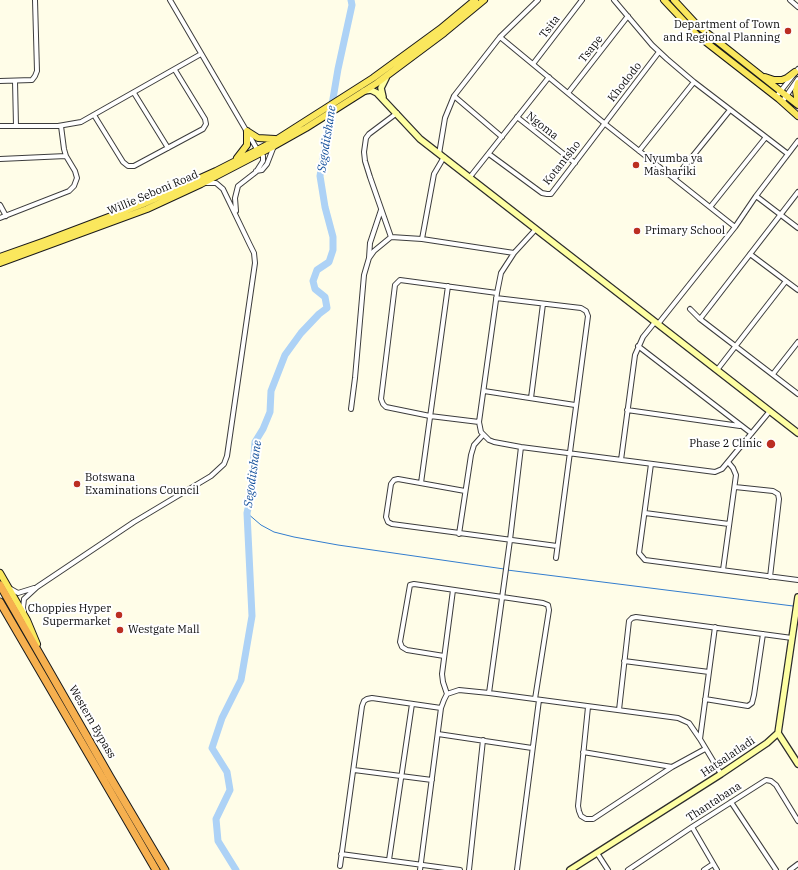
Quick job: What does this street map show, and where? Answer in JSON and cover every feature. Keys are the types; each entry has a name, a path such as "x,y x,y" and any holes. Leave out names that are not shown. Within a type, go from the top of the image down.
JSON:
{"highway":[{"name":"Western Bypass","path":"3,585 42,658 165,870"},
{"name":"Western Bypass","path":"0,602 156,870"}],"main road":[{"path":"305,125 350,97 373,78 440,29 475,0"},
{"path":"350,97 364,91 390,73 444,33 484,0"},
{"path":"664,0 697,36 776,97 798,116"},
{"path":"674,0 697,25 780,92 798,104"},
{"path":"760,75 774,80 782,80 797,70"},
{"path":"798,83 796,91 798,104"},
{"name":"Willie Seboni Road","path":"0,263 146,208 201,184 259,151 276,139 305,125"},
{"name":"Willie Seboni Road","path":"0,257 45,242 143,204 233,162 274,146 305,125"},
{"path":"233,162 247,145 247,131 262,139 276,139"},
{"path":"0,573 3,585 27,620 42,658"}],"street":[{"path":"0,81 32,80 35,76 37,71 35,0"},
{"path":"170,0 263,156 263,161 256,172"},
{"path":"422,239 434,174 441,155 445,118 454,96 500,38 538,0"},
{"name":"Tsita","path":"533,64 582,0"},
{"path":"614,0 659,52 694,82 788,154"},
{"path":"790,0 798,6"},
{"name":"Tsape","path":"568,93 628,16"},
{"path":"500,38 604,123 735,226"},
{"name":"Khododo","path":"604,123 659,52"},
{"path":"0,126 61,126 81,122 202,54"},
{"path":"94,115 123,162 128,166 134,166 204,128 206,124 205,119 175,70"},
{"path":"776,97 797,70"},
{"path":"383,98 381,91 382,85 390,73"},
{"path":"470,177 549,77"},
{"path":"782,102 798,80"},
{"path":"15,81 16,126"},
{"path":"639,151 694,82"},
{"path":"364,91 374,91 383,98 420,138 441,155 798,433"},
{"path":"134,93 168,148"},
{"path":"454,96 502,137"},
{"path":"675,178 730,110"},
{"path":"391,237 365,161 365,145 366,138 369,134 397,113"},
{"name":"Ngoma","path":"517,118 575,163"},
{"name":"Kotantsho","path":"489,154 542,193 551,194 604,123"},
{"path":"0,218 69,191 74,186 77,178 64,150 61,126"},
{"path":"711,206 766,137"},
{"path":"621,460 635,355 638,346 735,226 798,141"},
{"path":"236,216 235,198 238,186 256,172 262,170 267,164 274,146"},
{"path":"0,159 66,156"},
{"path":"27,620 23,608 24,599 37,587 134,522 211,476 224,464 229,448 255,263 254,253 223,189 219,184 212,182 201,184"},
{"path":"700,320 798,192"},
{"path":"756,196 798,228"},
{"path":"0,205 6,216"},
{"path":"351,409 364,276 369,258 370,243 381,209"},
{"path":"536,229 514,253 501,273 496,298 479,422 483,435 489,440 521,447 714,472 722,469 770,411"},
{"path":"369,258 374,251 391,237 422,239 514,253"},
{"path":"750,254 798,290"},
{"path":"479,422 430,416 386,407 382,399 395,285 400,280 497,293"},
{"path":"717,370 786,280"},
{"path":"421,483 448,286"},
{"path":"496,298 581,308 586,311 588,316 575,405 556,558"},
{"path":"531,398 543,304"},
{"path":"690,309 700,320 798,394"},
{"path":"773,374 798,342"},
{"path":"638,346 752,433"},
{"path":"484,391 575,405"},
{"path":"627,410 741,426"},
{"path":"459,534 471,455 474,445 483,435"},
{"path":"489,693 521,447"},
{"path":"723,570 736,475 728,462"},
{"path":"650,464 639,553 645,560 798,580"},
{"path":"465,491 398,479 394,480 391,484 386,517 388,522 392,524 557,546"},
{"path":"735,487 772,491 778,494 779,499 770,577"},
{"path":"645,512 729,524"},
{"path":"444,656 407,650 402,647 400,642 410,585 414,584 543,603 548,605 549,610 516,870"},
{"path":"3,585 18,592 37,587"},
{"path":"420,870 441,708 447,694 442,678 453,590"},
{"path":"798,596 778,733 798,764"},
{"path":"619,710 629,621 632,618 636,617 716,627 792,638"},
{"path":"700,739 716,627"},
{"path":"705,699 748,706 752,703 763,634"},
{"path":"624,661 709,672"},
{"path":"447,694 459,690 489,693 678,718 689,723 721,774"},
{"path":"340,866 362,706 364,701 372,698 441,708"},
{"path":"389,860 412,704"},
{"path":"588,707 578,806 581,816 586,819 592,819 672,767 705,749"},
{"name":"Hatsalatladi","path":"570,870 721,774 767,743 778,733"},
{"path":"438,734 532,748"},
{"path":"469,870 483,740"},
{"path":"583,752 672,767"},
{"path":"354,770 432,780"},
{"name":"Thantabana","path":"628,870 766,780 771,781 776,785 798,821"},
{"path":"731,802 776,870"},
{"path":"692,827 717,870"},
{"path":"597,853 608,870"},
{"path":"341,854 460,870"},
{"path":"704,870 713,864"},
{"path":"790,870 798,864"}],"waterway":[{"name":"Segoditshane","path":"236,870 218,841 216,819 230,790 227,772 212,748 222,718 241,680 252,616 247,513 251,495 255,442 263,429 270,412 271,391 285,355 301,333 319,314 327,308 325,297 315,289 313,281 317,270 329,262 333,250 333,237 325,207 320,176 338,69 352,5 351,0"},
{"path":"247,513 261,525 274,532 294,537 338,545 504,569"},
{"path":"507,570 793,606"}],"place":[{"name":"Department of Town and Regional Planning","path":"788,31"},
{"name":"Nyumba ya Mashariki","path":"636,165"},
{"name":"Primary School","path":"637,231"},
{"name":"Phase 2 Clinic","path":"771,444"},
{"name":"Botswana Examinations Council","path":"77,484"},
{"name":"Choppies Hyper Supermarket","path":"119,615"},
{"name":"Westgate Mall","path":"120,630"}]}
